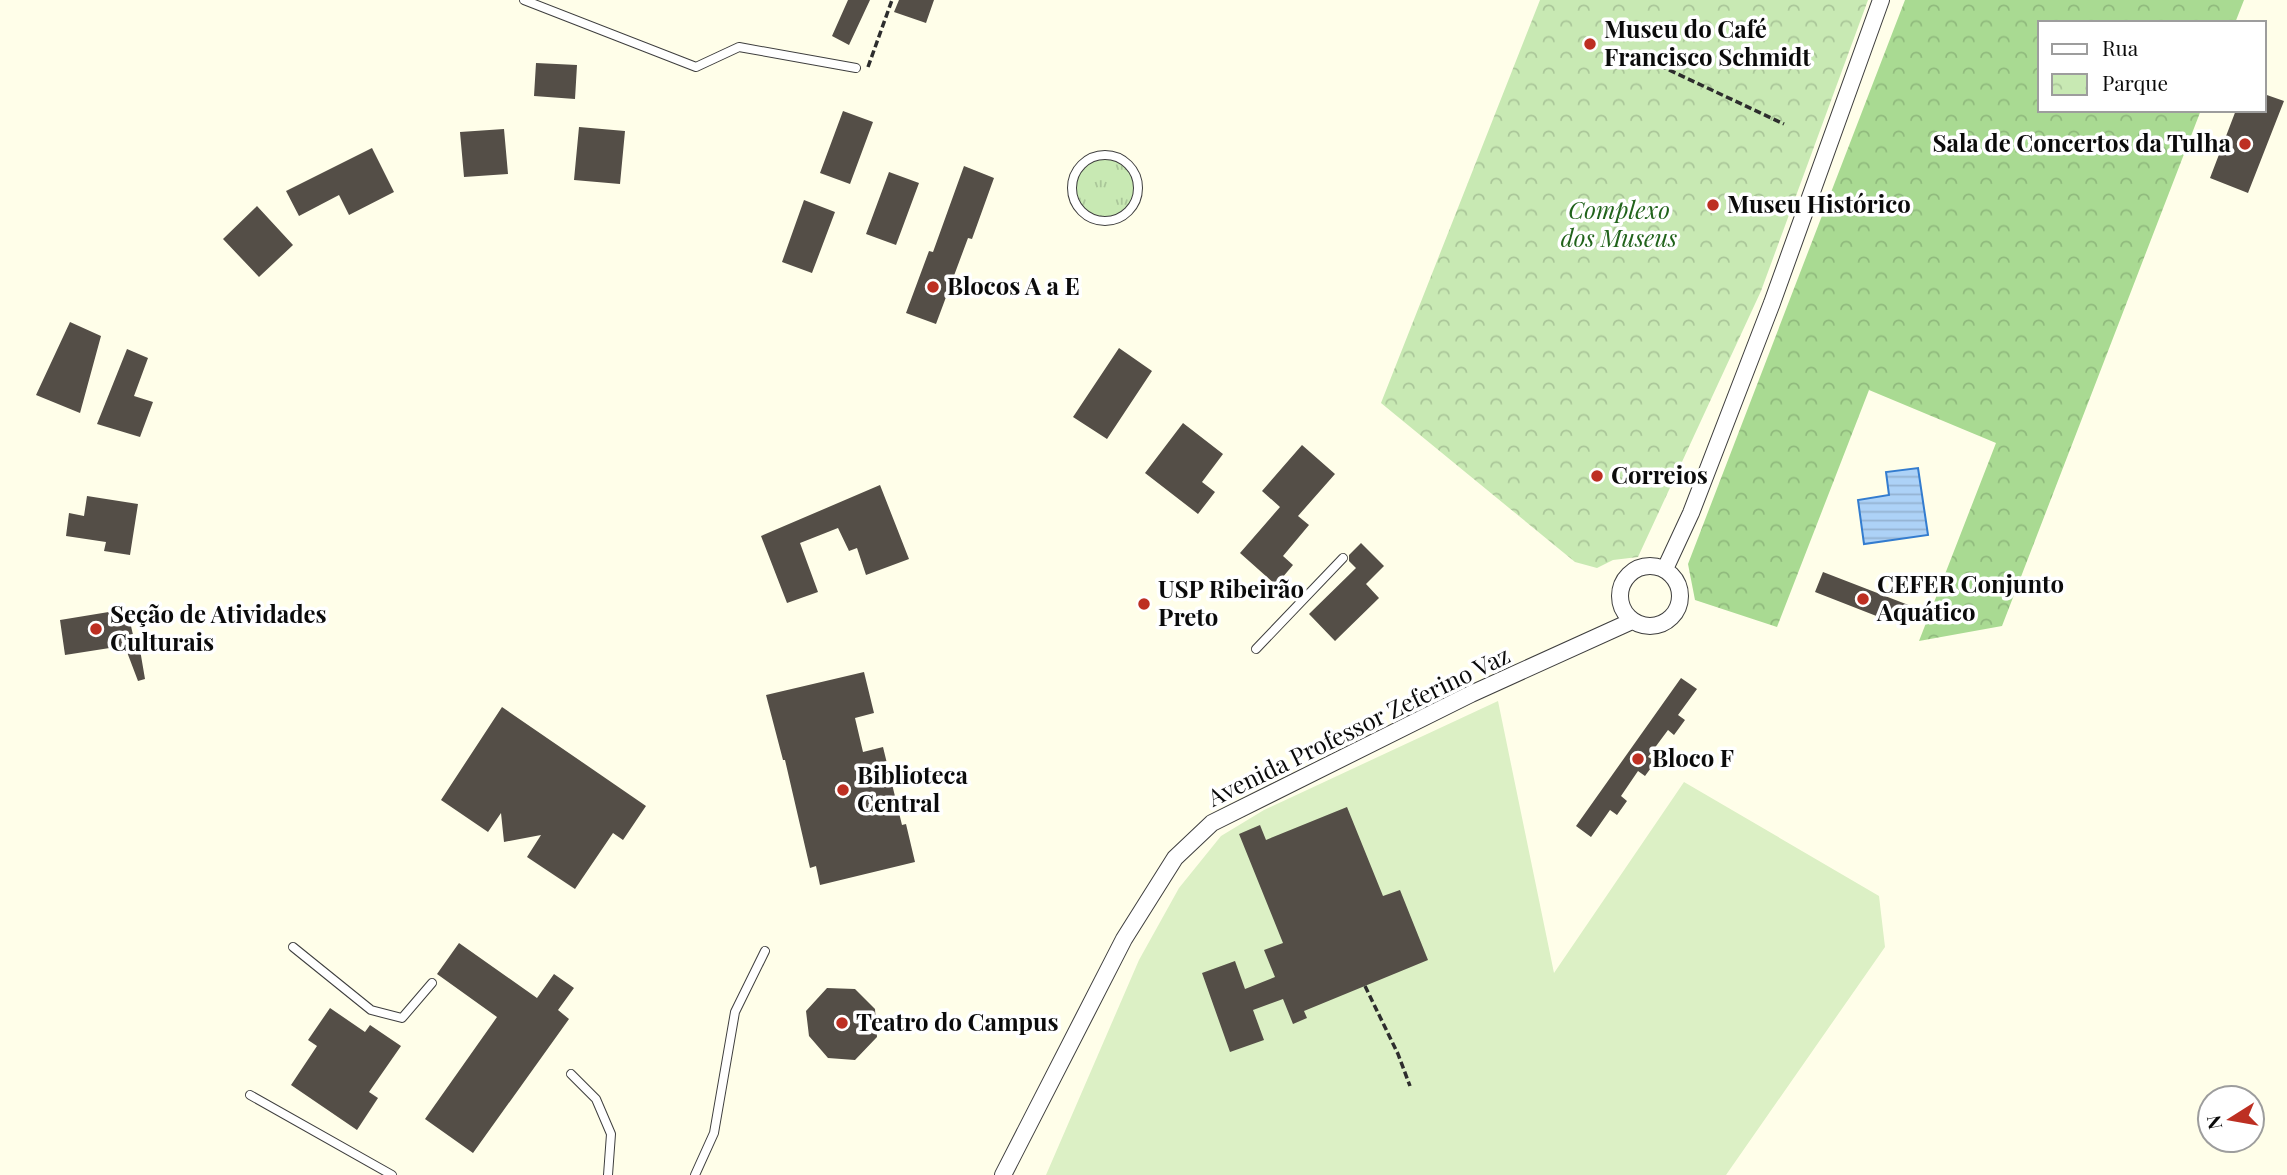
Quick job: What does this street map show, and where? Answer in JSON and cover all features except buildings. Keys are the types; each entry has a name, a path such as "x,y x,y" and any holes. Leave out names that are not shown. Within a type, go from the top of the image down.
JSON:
{"street":[{"path":"1665,569 1691,513 1772,303 1881,0"},
{"path":"1641,567 1665,569 1679,586 1681,596 1674,615 1667,622 1649,627 1632,621 1621,603 1623,583 1630,573 1641,567"},
{"name":"Avenida Professor Zeferino Vaz","path":"1003,1175 1124,939 1175,858 1212,823 1471,694 1632,621"}],"lane":[{"path":"524,0 696,67 739,47 856,68"},
{"path":"1098,155 1118,157 1134,171 1139,192 1136,202 1122,218 1102,222 1089,219 1076,205 1072,195 1075,174 1089,159 1098,155"},
{"path":"1256,649 1343,558"},
{"path":"293,947 371,1010 402,1018 432,983"},
{"path":"695,1175 714,1133 736,1012 765,951"},
{"path":"571,1074 596,1099 611,1134 608,1175"},
{"path":"250,1095 392,1175"}],"path":[{"path":"866,73 892,0"},
{"path":"1631,52 1784,124"},
{"path":"1364,986 1398,1054 1410,1086"}],"green space":[{"name":"Complexo dos Museus","path":"1540,0 1868,0 1761,291 1638,557 1613,560 1597,568 1575,562 1381,403"},
{"path":"1905,0 2244,0 2236,21 2038,21 2038,112 2200,112 2002,626 1919,641 1996,443 1869,390 1777,627 1695,600 1688,564"},
{"path":"1098,159 1110,159 1129,172 1134,189 1132,201 1121,214 1110,219 1098,219 1079,206 1074,195 1074,183 1087,164"},
{"path":"1498,701 1554,973 1684,782 1879,896 1885,947 1726,1175 1046,1175 1139,960 1179,888 1221,836 1264,810"}],"water":[{"path":"1918,468 1928,535 1864,544 1858,500 1889,495 1886,472"}],"place":[{"name":"Museu do Café Francisco Schmidt","path":"1590,44"},
{"name":"Sala de Concertos da Tulha","path":"2245,144"},
{"name":"Museu Histórico","path":"1713,205"},
{"name":"Blocos A a E","path":"933,287"},
{"name":"Correios","path":"1597,476"},
{"name":"CEFER Conjunto Aquático","path":"1863,599"},
{"name":"USP Ribeirão Preto","path":"1144,604"},
{"name":"Seção de Atividades Culturais","path":"96,629"},
{"name":"Bloco F","path":"1638,759"},
{"name":"Biblioteca Central","path":"843,790"},
{"name":"Teatro do Campus","path":"842,1023"}]}
